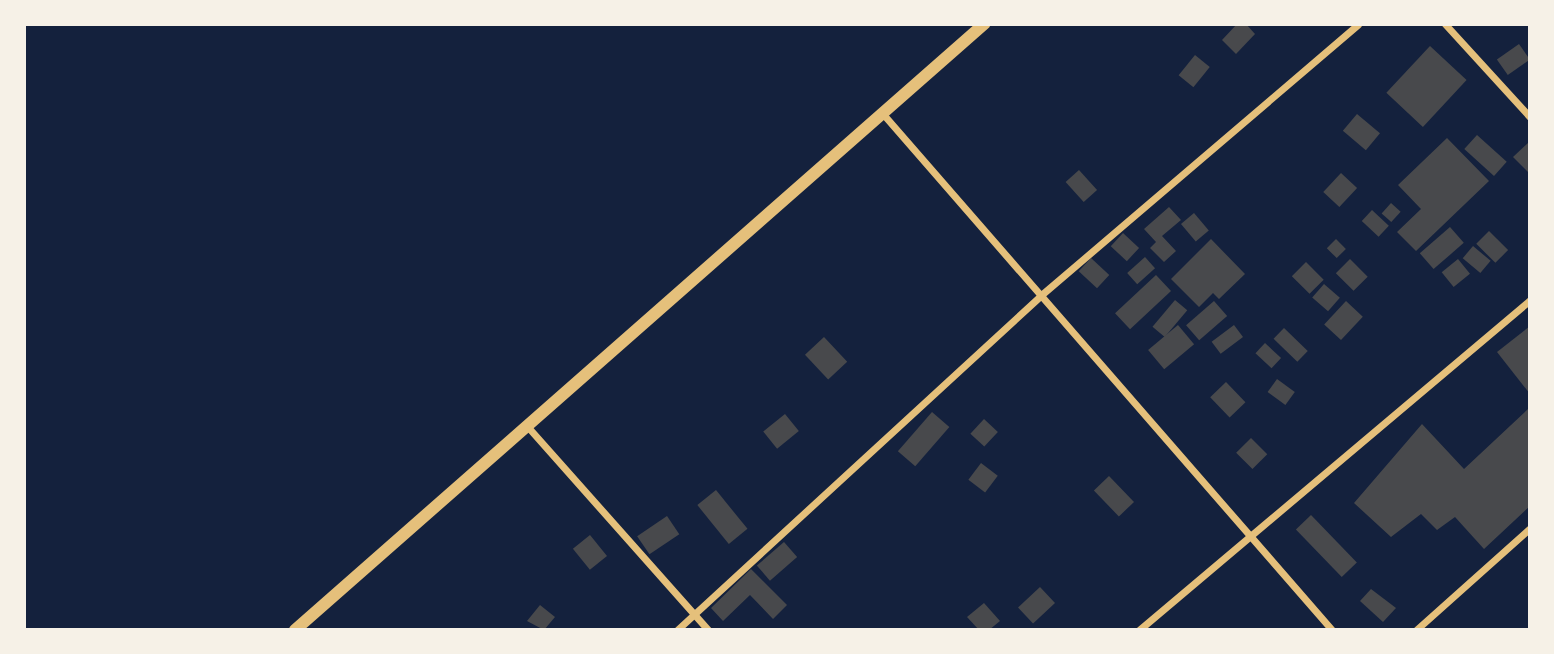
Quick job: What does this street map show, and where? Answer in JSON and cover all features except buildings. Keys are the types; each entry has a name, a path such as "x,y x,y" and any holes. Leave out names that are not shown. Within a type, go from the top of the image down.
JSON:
{"street":[{"path":"295,629 984,24"},
{"path":"677,629 1040,296 1358,24"},
{"path":"1445,24 1530,117"},
{"path":"883,114 1247,537 1332,629"},
{"path":"1139,629 1530,300"},
{"path":"527,426 708,629"},
{"path":"1416,629 1530,528"}]}
